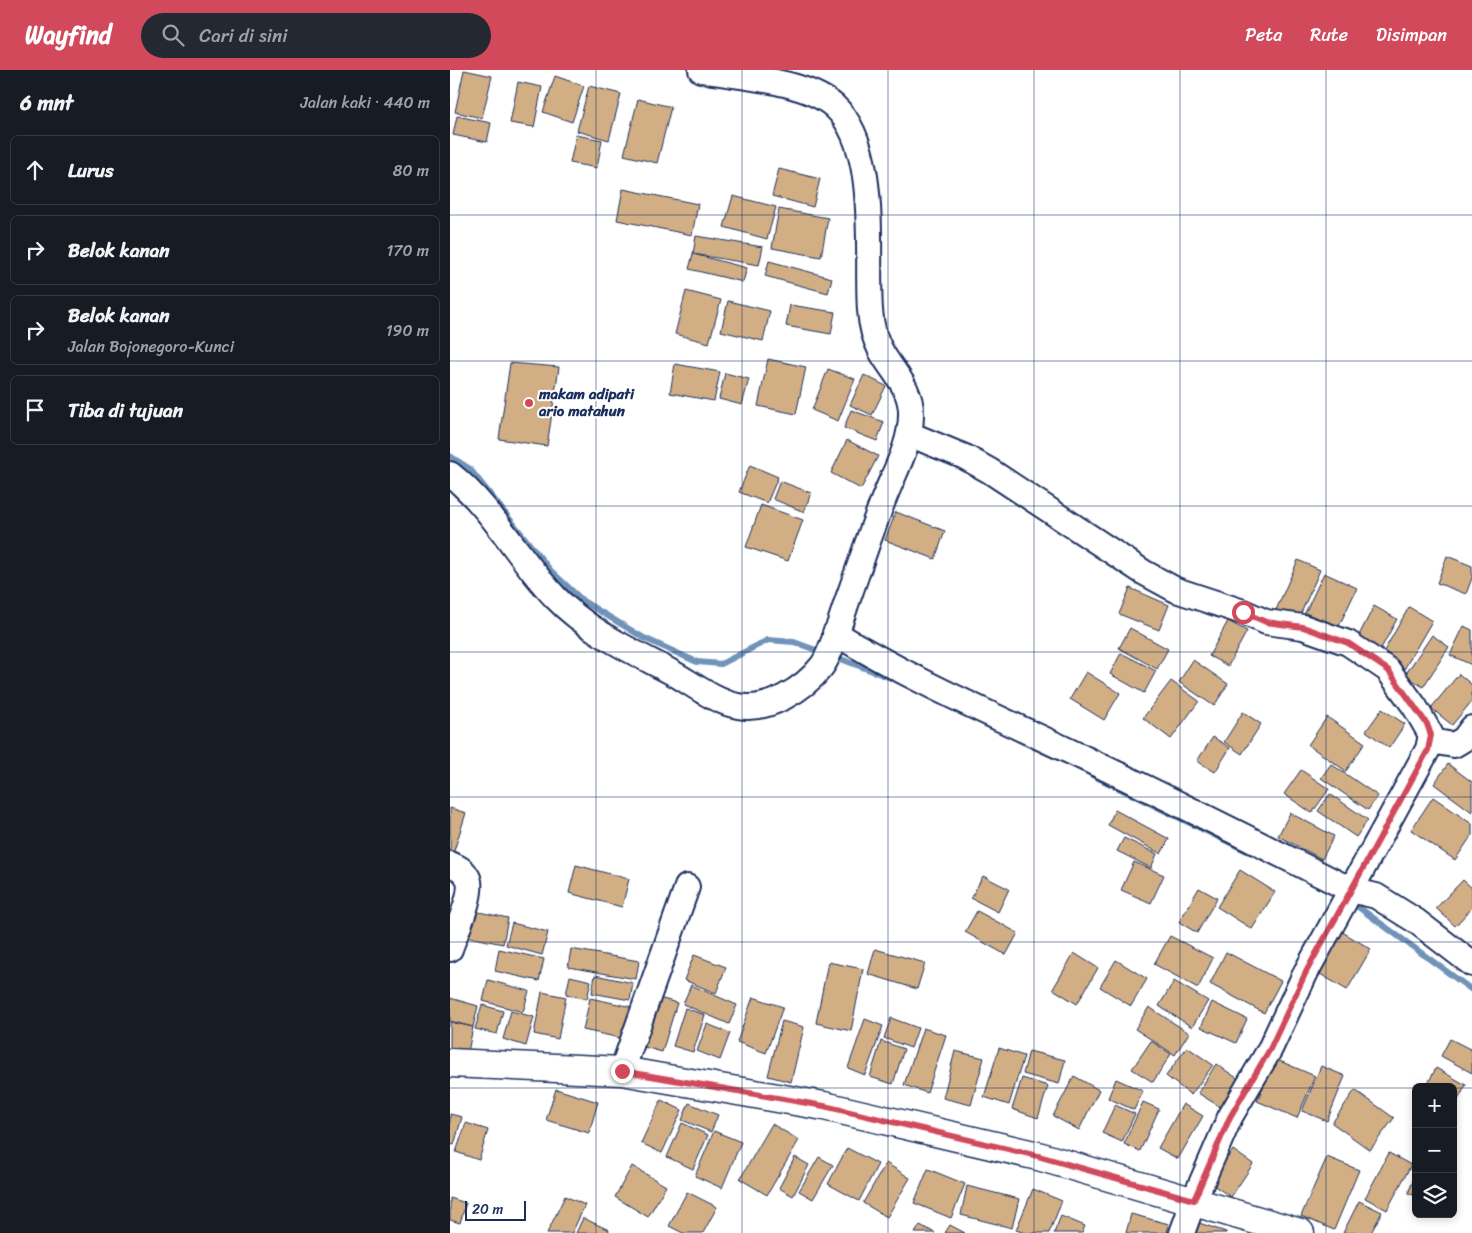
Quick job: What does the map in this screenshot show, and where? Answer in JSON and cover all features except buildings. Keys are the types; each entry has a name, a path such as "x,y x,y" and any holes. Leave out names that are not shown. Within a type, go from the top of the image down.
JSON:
{"main road":[{"path":"450,1063 622,1071 824,1106 1038,1156 1194,1200 1300,1233"}],"street":[{"path":"450,474 477,500 509,542 557,599 589,627 725,702 751,707 787,696 823,665 908,434 911,415 909,397 903,383 882,353 872,330 866,194 857,138 835,107 822,98 779,84 701,70"},
{"path":"908,434 965,458 990,471 1143,572 1176,590 1243,612 1266,622 1303,627 1348,643 1388,670 1427,724 1431,735 1428,750 1306,972 1270,1049 1230,1117 1194,1200 1182,1233"},
{"path":"834,636 1123,777 1347,900 1376,896 1416,921 1472,964"},
{"path":"1430,741 1454,746 1464,739 1472,728"},
{"path":"450,864 462,869 469,879 470,890 450,949"},
{"path":"622,1071 687,887"}],"waterway":[{"path":"450,456 470,469 551,571 583,601 644,638 697,662 721,664 768,640 794,642 824,653"},
{"path":"833,656 896,680"},
{"path":"1092,775 1249,852"},
{"path":"1350,901 1472,990"}],"place":[{"name":"makam adipati ario matahun","path":"529,403"}],"route":[{"path":"622,1071 782,1097 824,1106 1038,1156 1194,1200 1230,1117 1270,1049 1306,972 1428,750 1431,735 1427,724 1388,670 1348,643 1303,627 1266,622 1243,612"}]}
